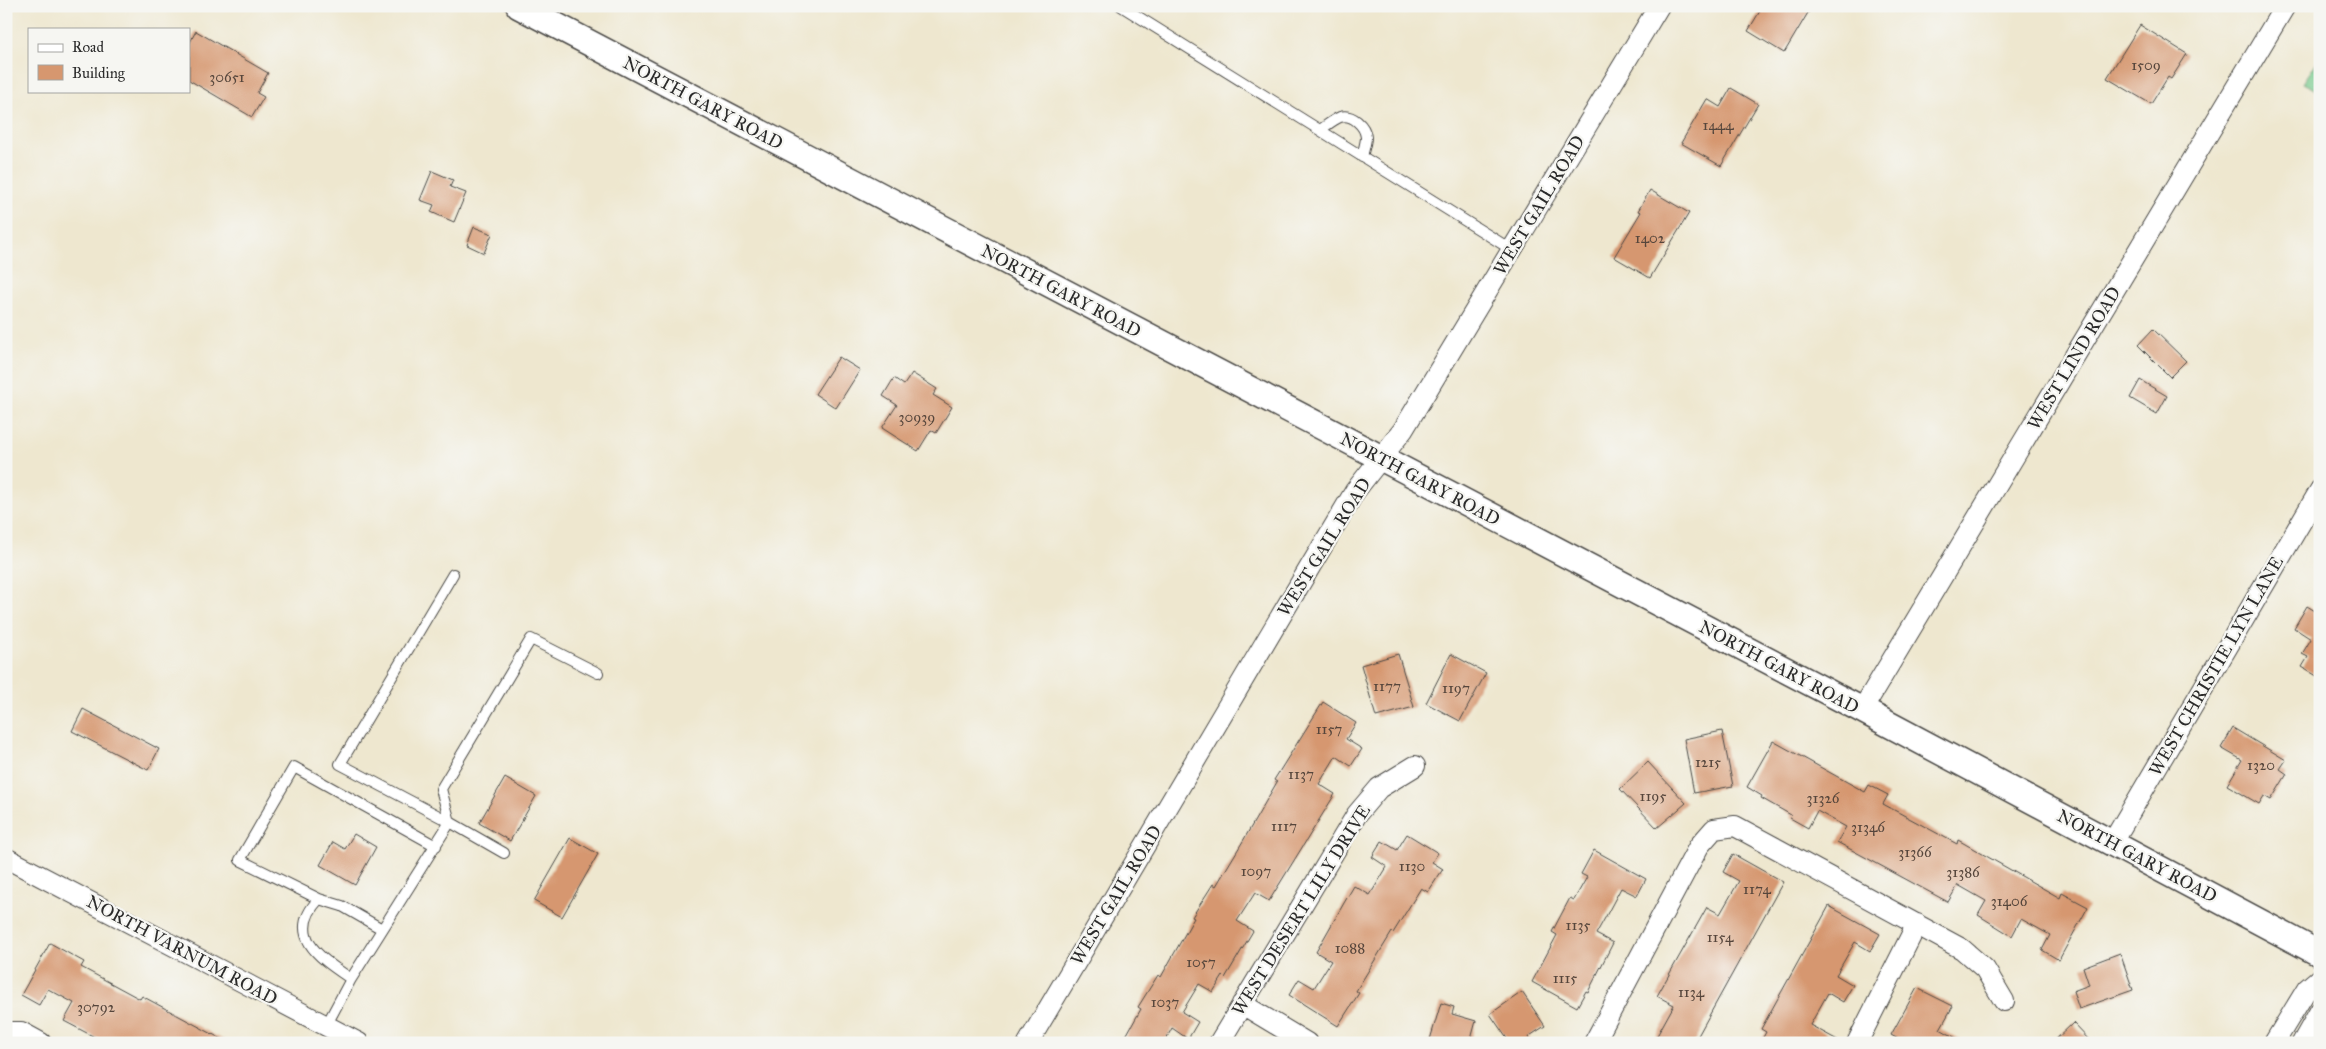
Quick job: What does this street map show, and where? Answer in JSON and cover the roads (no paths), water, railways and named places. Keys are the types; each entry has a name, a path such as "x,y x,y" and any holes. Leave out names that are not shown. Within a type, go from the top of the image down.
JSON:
{"street":[{"name":"NORTH GARY ROAD","path":"519,6 1862,710 2320,954"},
{"name":"WEST GAIL ROAD","path":"1028,1043 1355,491 1404,430 1659,6"},
{"name":"WEST LIND ROAD","path":"1862,710 2285,6"},
{"name":"WEST CHRISTIE LYN LANE","path":"2112,843 2320,490"},
{"name":"WEST DESERT LILY DRIVE","path":"1219,1043 1357,814 1379,788 1415,766"},
{"path":"1594,1043 1699,846 1714,829 1735,826 1962,949 1986,969 2004,1001"},
{"name":"NORTH VARNUM ROAD","path":"6,858 359,1043"},
{"path":"1857,1043 1917,924"},
{"path":"2320,978 2307,989 2278,1036 2302,1042 2320,1011"},
{"path":"1242,1004 1307,1043"},
{"path":"6,1032 21,1032 41,1043"}],"lane":[{"path":"1121,6 1512,250"},
{"path":"1320,130 1339,118 1346,116 1354,119 1362,126 1366,136 1362,157"},
{"path":"453,574 340,764 504,853"},
{"path":"326,1026 351,979 450,822 441,789 531,639 598,672"},
{"path":"382,929 342,906 319,899 240,860 294,767 436,846"},
{"path":"319,899 310,908 305,925 308,940 318,956 351,979"}]}
